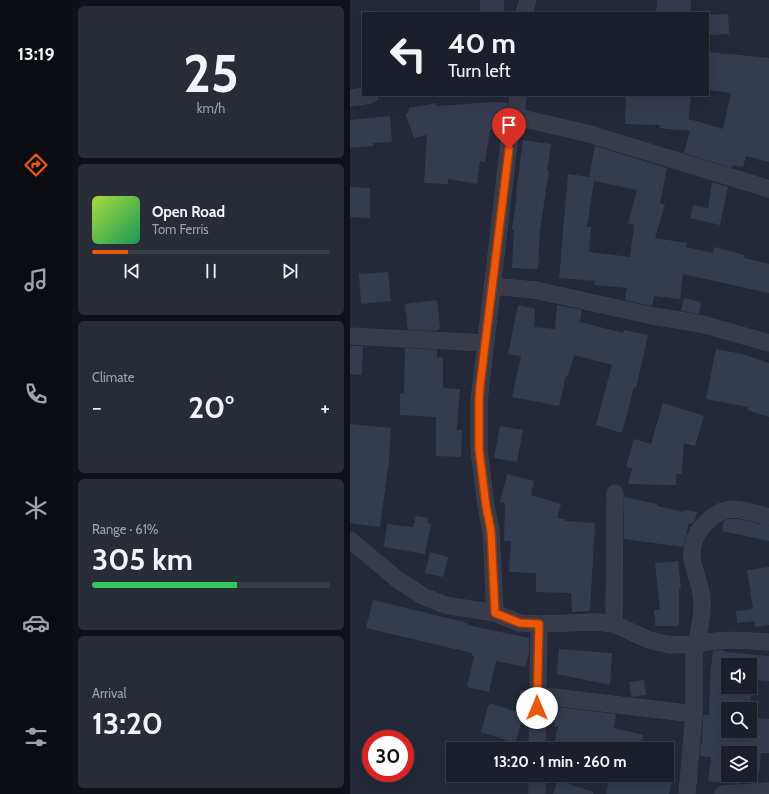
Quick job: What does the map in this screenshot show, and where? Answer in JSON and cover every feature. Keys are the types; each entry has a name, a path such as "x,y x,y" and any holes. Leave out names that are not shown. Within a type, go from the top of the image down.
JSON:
{"street":[{"path":"524,12 528,0"},
{"path":"350,98 363,96"},
{"path":"495,613 491,531 486,506 479,449 479,401 510,135 516,117 518,96"},
{"path":"516,117 586,133 769,188"},
{"path":"492,286 535,290 653,316 702,324 769,344"},
{"path":"350,336 485,344"},
{"path":"614,624 615,493"},
{"path":"687,794 694,714 694,654 697,644 702,603 701,589 692,558 692,545 697,533 712,516 729,509 743,509 769,516"},
{"path":"350,540 398,580 423,596 445,605 495,613 520,623 539,624 596,622 614,624 648,640 670,644 697,644 708,641 722,640 769,642"},
{"path":"537,742 539,624"},
{"path":"537,695 694,714"},
{"path":"537,782 537,794"},
{"path":"724,794 769,791"}],"building":[{"path":"480,0 504,0 504,12 480,12"},
{"path":"657,0 691,0 690,12 656,12"},
{"path":"728,14 729,34 709,35 709,15"},
{"path":"709,52 769,58 769,162 746,156 743,167 733,165 732,168 684,153 690,131 659,128 660,125 625,124 626,96 691,96 689,119 723,129 731,93 709,90"},
{"path":"494,102 508,103 507,115 502,130 490,130 485,162 480,161 477,184 448,179 448,184 424,183 427,135 414,138 405,113 408,113 409,108 436,103 437,106"},
{"path":"390,116 392,142 373,143 373,146 350,148 350,120"},
{"path":"523,140 551,144 547,171 549,171 540,230 538,269 512,268 514,229 512,229"},
{"path":"595,146 667,168 660,203 665,204 655,238 687,243 686,247 713,253 714,247 745,255 744,258 769,264 769,293 683,274 680,299 654,296 652,306 625,300 627,288 594,285 595,281 559,278 568,174 589,177","holes":["594,181 637,190 628,223 634,225 630,257 589,252 591,227 587,227"]},
{"path":"712,182 728,187 720,225 690,218 693,205 708,208"},
{"path":"350,187 370,188 370,218 350,217"},
{"path":"388,272 391,301 361,304 359,274"},
{"path":"684,298 701,302 699,314 681,311"},
{"path":"437,300 440,329 437,331 408,330 405,304"},
{"path":"518,305 535,309 534,327 555,329 557,305 582,310 580,322 623,333 624,330 648,335 636,388 634,387 622,433 596,425 612,365 574,355 568,376 566,375 559,406 512,397 521,356 508,354"},
{"path":"350,346 363,346 362,375 350,374"},
{"path":"405,348 437,350 437,358 443,358 443,388 460,389 457,430 462,430 461,457 436,456 436,417 400,415 400,393 404,394"},
{"path":"716,349 742,354 769,363 769,417 747,410 748,407 706,399"},
{"path":"663,403 704,416 695,446 684,443 682,474 676,474 676,485 628,484 632,468 626,467 634,439 651,444"},
{"path":"350,424 391,428 389,461 380,527 350,523"},
{"path":"500,426 523,430 517,462 494,458"},
{"path":"507,474 534,481 531,495 561,504 557,518 565,519 565,521 595,523 590,611 572,612 571,593 536,592 536,573 509,572 511,541 504,541 505,503 500,502"},
{"path":"624,497 657,504 657,506 684,512 685,510 697,512 695,520 692,524 689,523 683,547 624,539"},
{"path":"416,516 428,518 428,523 431,524 425,554 384,547 387,524 413,527"},
{"path":"728,519 740,519 769,526 769,541 722,531 724,521"},
{"path":"430,552 448,557 443,577 425,573"},
{"path":"678,561 681,589 679,589 679,626 655,626 654,610 660,610 655,563"},
{"path":"769,567 769,625 755,627 754,621 737,623 736,611 753,609 747,570"},
{"path":"373,600 468,623 467,625 529,638 529,652 526,667 496,661 489,692 467,687 474,656 472,656 472,653 366,628"},
{"path":"559,649 612,653 610,685 557,674"},
{"path":"721,650 725,652 769,656 769,681 757,680 757,658 721,658 721,694 752,694 751,702 721,702 721,738 757,738 757,718 769,719 769,753 761,753 759,773 757,773 757,746 721,746 721,782 738,782 738,784 708,781 711,757 700,756 703,715 709,715 710,675 713,651"},
{"path":"644,680 646,695 631,697 629,682"},
{"path":"520,690 528,691 528,703 519,702"},
{"path":"489,703 524,714 515,742 481,732"},
{"path":"558,707 616,714 614,728 643,735 642,742 555,742 558,727 554,726"},
{"path":"557,782 564,782 593,792 593,794 553,794"},
{"path":"609,782 672,782 669,794 606,794"}],"route":[{"path":"509,149 480,386 479,449 486,506 491,531 495,613 520,623 539,624 537,708"}]}
